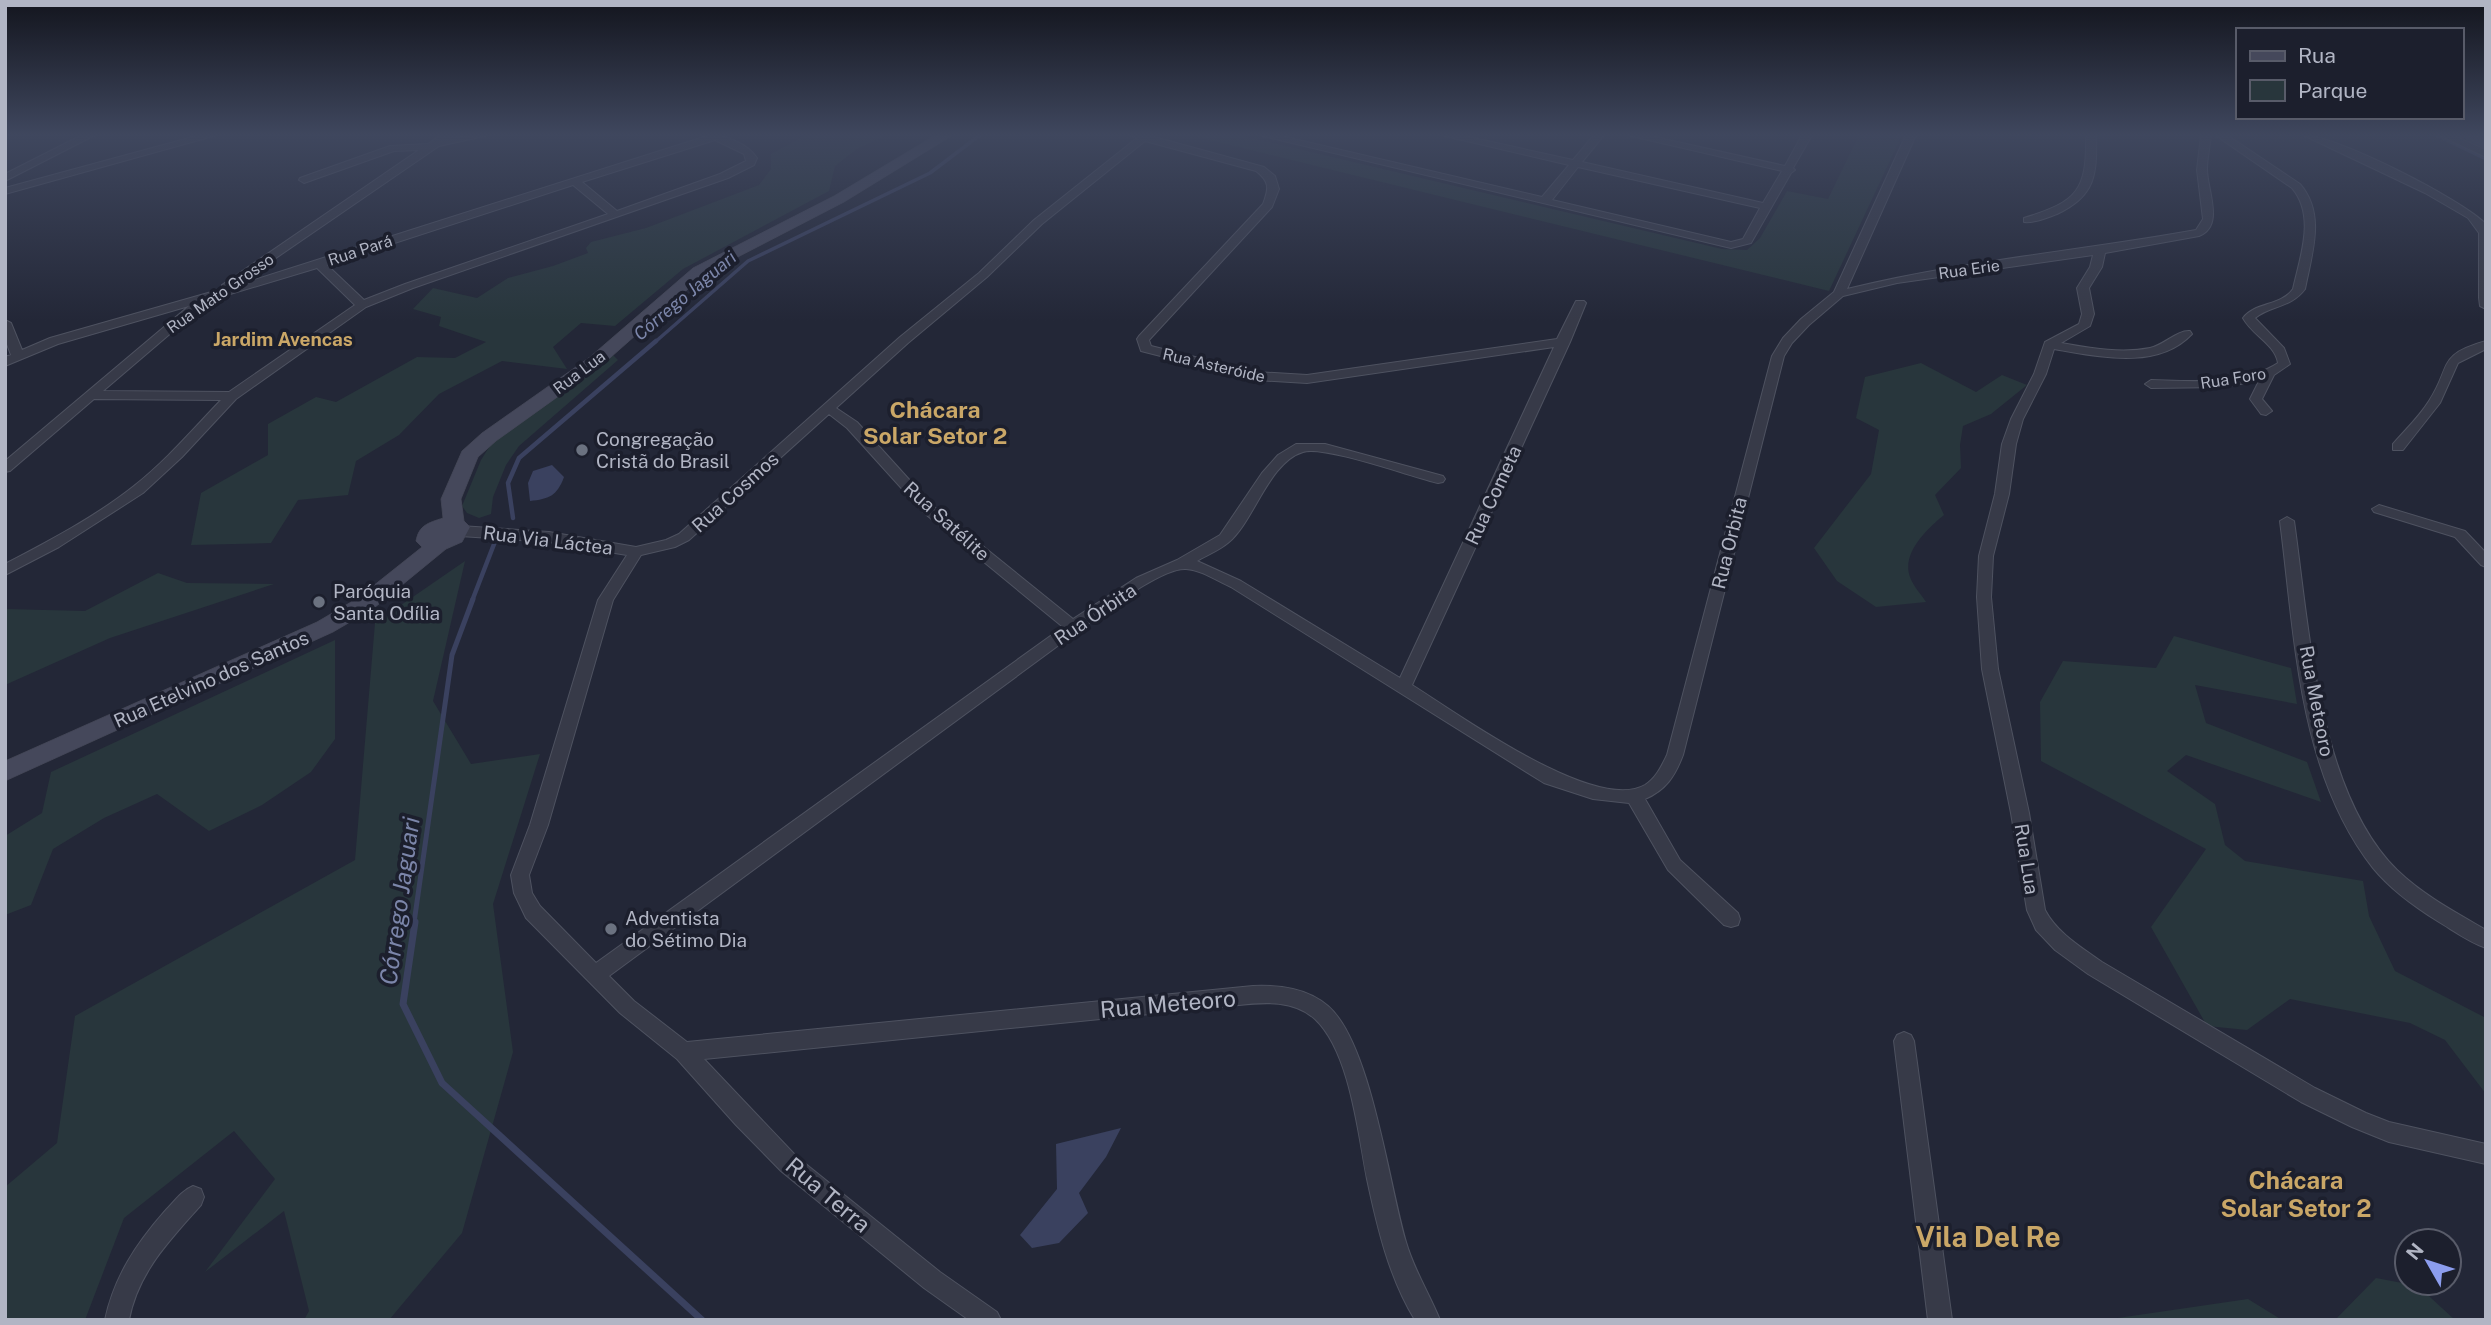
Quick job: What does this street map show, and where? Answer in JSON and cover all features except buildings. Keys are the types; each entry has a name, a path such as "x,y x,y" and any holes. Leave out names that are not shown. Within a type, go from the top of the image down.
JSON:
{"street":[{"name":"Rua Mato Grosso","path":"5,468 92,396 164,331 354,197"},
{"name":"Rua Pará","path":"5,362 63,338 208,299 526,197"},
{"path":"594,197 617,215"},
{"path":"5,570 54,544 138,490 177,454 232,396 362,305 409,286 667,197"},
{"name":"Rua Lua","path":"443,532 451,499 469,455 489,436 596,362 699,271 844,197"},
{"name":"Rua Cosmos","path":"636,552 670,544 684,537 828,408 983,275 1067,197"},
{"name":"Rua Asteróide","path":"1271,197 1268,205 1143,339 1144,348 1255,376 1307,379 1564,342"},
{"path":"1527,197 1731,245 1747,241 1774,197"},
{"path":"1545,201 1549,197"},
{"path":"1722,197 1768,207"},
{"path":"1839,294 1883,197"},
{"path":"2028,220 2045,215 2073,197"},
{"name":"Rua Erie","path":"1839,294 1897,280 2100,251 2199,233 2205,228 2208,219 2205,197"},
{"name":"Rua Foro","path":"2151,384 2220,383 2269,373 2284,364 2284,356 2254,329 2249,318 2259,310 2294,296 2299,289 2311,216 2304,197"},
{"path":"2436,197 2474,218 2484,230 2483,291 2486,306"},
{"path":"2049,345 2084,326 2088,314 2083,288 2099,260 2100,251"},
{"path":"320,264 362,305"},
{"name":"Rua Orbita","path":"1634,796 1649,790 1664,778 1675,755 1778,356 1796,331 1839,294"},
{"name":"Rua Cometa","path":"1404,686 1580,303"},
{"path":"5,323 18,356"},
{"path":"2049,345 2122,354 2164,348 2177,343 2186,334"},
{"name":"Rua Lua","path":"2049,345 2040,374 2017,419 2009,444 2002,495 1986,556 1984,597 1990,669 2020,813 2032,894 2043,924 2062,944 2095,968 2308,1095 2389,1132 2484,1158"},
{"path":"2398,447 2436,401 2449,363 2462,352 2486,345"},
{"path":"2266,411 2256,399 2269,373"},
{"path":"92,396 232,396"},
{"name":"Rua Satélite","path":"828,408 852,425 928,509 1073,627"},
{"name":"Rua Órbita","path":"597,974 1073,627 1133,586 1181,564 1225,538 1267,476 1283,458 1301,447 1325,448 1438,479"},
{"path":"2379,509 2460,534 2486,562"},
{"name":"Rua Meteoro","path":"2287,521 2323,748 2338,788 2368,848 2388,872 2419,899 2486,940"},
{"name":"Rua Via Láctea","path":"443,532 511,532 587,541 636,552"},
{"name":"Rua Etelvino dos Santos","path":"5,772 325,627 366,603 443,532"},
{"path":"636,552 606,600 539,825 520,875 523,893 533,912 627,1007 684,1052"},
{"path":"1181,564 1204,569 1236,584 1550,778 1599,794 1634,796 1662,849 1674,865 1731,919"},
{"name":"Rua Meteoro","path":"684,1052 1199,1000 1282,995 1307,1001 1327,1016 1339,1033 1361,1099 1383,1201 1410,1286 1428,1320"},
{"path":"1904,1041 1940,1320"},
{"name":"Rua Terra","path":"684,1052 789,1164 932,1280 989,1320"},
{"path":"117,1320 126,1285 149,1247 193,1198"}],"green space":[{"path":"728,197 818,197 683,269 615,326 581,323 553,347 567,369 502,361 439,394 399,435 356,461 348,495 298,500 271,543 191,545 201,493 268,455 268,424 316,397 336,402 417,357 455,358 486,342 439,326 441,317 413,309 433,288 477,298 508,278 588,253 586,248 591,242 646,228"},
{"path":"1443,197 1501,197 1722,249 1747,250 1760,238 1784,197 1828,199 1829,197 1873,197 1829,291"},
{"path":"613,355 618,360 519,446 506,465 493,497 491,514 479,518 467,513 462,506 481,460 493,441"},
{"path":"1921,363 1976,392 2002,375 2027,385 1991,414 1963,426 1961,468 1935,495 1944,515 1924,534 1909,559 1910,577 1926,602 1876,607 1837,581 1814,548 1871,474 1879,430 1856,418 1865,377"},
{"path":"465,561 433,701 471,764 540,754 493,904 513,1052 462,1233 389,1320 304,1320 309,1311 284,1211 205,1272 275,1179 234,1131 124,1218 85,1320 5,1320 5,1187 57,1143 75,1016 355,860 375,623"},
{"path":"158,573 187,583 274,584 110,638 5,685 5,609 85,611"},
{"path":"2174,636 2291,668 2297,704 2195,685 2206,723 2307,762 2321,802 2186,755 2167,771 2215,804 2225,845 2245,861 2363,881 2369,916 2395,971 2486,1018 2486,1094 2445,1040 2410,1023 2290,999 2247,1030 2207,1026 2151,927 2206,849 2041,761 2040,702 2063,661 2156,668"},
{"path":"335,640 335,739 311,772 262,805 209,831 157,794 104,818 53,849 31,905 5,915 5,836 42,813 51,772"},
{"path":"2376,1278 2393,1281 2393,1297 2430,1297 2455,1320 2335,1320"},
{"path":"2248,1299 2282,1320 2104,1320"}],"water":[{"path":"552,465 564,477 558,488 547,498 530,501 528,483 533,471"},
{"path":"1121,1128 1106,1157 1079,1193 1088,1213 1059,1243 1032,1248 1020,1235 1057,1189 1056,1144"}],"waterway":[{"name":"Córrego Jaguari","path":"654,343 748,261 881,197"},
{"name":"Córrego Jaguari","path":"513,518 508,483 519,458 656,341"},
{"name":"Córrego Jaguari","path":"472,601 496,539"},
{"name":"Córrego Jaguari","path":"414,923 452,655 473,599"},
{"name":"Córrego Jaguari","path":"415,922 403,1004 442,1083 702,1320"}],"place":[{"name":"Congregação Cristã do Brasil","path":"582,450"},
{"name":"Paróquia Santa Odília","path":"319,602"},
{"name":"Adventista do Sétimo Dia","path":"611,929"}],"district":[{"name":"Jardim Avencas","path":"283,339"},
{"name":"Chácara Solar Setor 2","path":"935,423"},
{"name":"Chácara Solar Setor 2","path":"2296,1195"},
{"name":"Vila Del Re","path":"1988,1237"}]}
